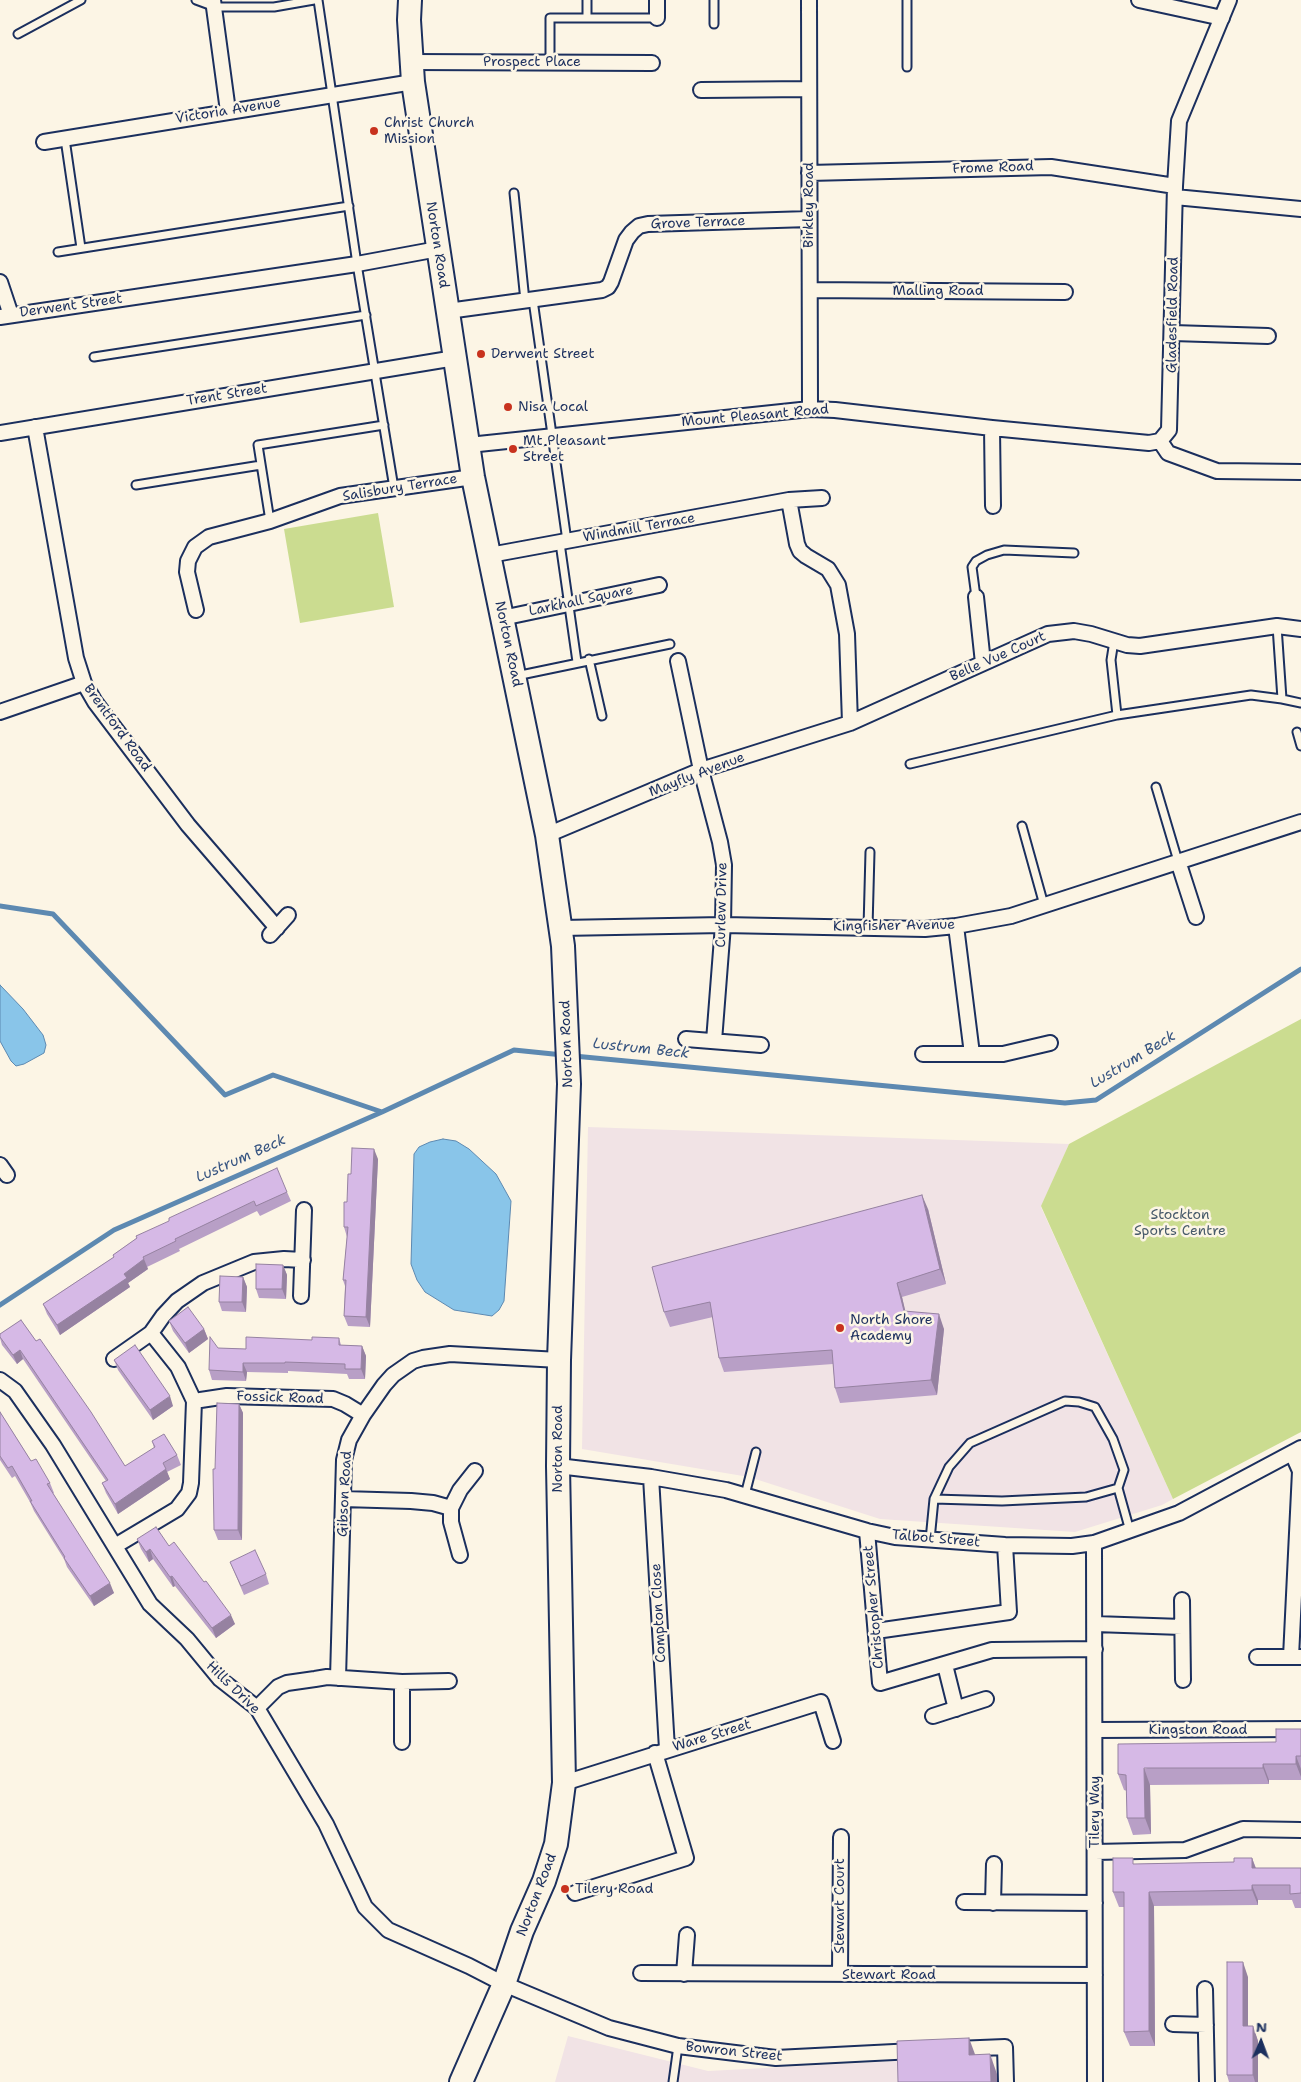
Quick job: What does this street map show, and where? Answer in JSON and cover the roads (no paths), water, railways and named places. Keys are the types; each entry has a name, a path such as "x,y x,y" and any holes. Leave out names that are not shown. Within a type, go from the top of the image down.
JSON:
{"main road":[{"name":"Norton Road","path":"410,0 409,20 412,72 474,477 547,835 561,928 568,1062 559,1360 558,1466 564,1783 556,1844 544,1881 522,1931 504,1984 461,2082"}],"street":[{"path":"657,0 657,18"},
{"name":"Birkley Road","path":"808,0 810,409"},
{"path":"1138,0 1222,18"},
{"name":"Gladesfield Road","path":"1160,441 1170,430 1175,191 1179,122 1230,0"},
{"path":"214,4 228,111"},
{"name":"Prospect Place","path":"412,72 550,61 652,63"},
{"name":"Victoria Avenue","path":"44,142 228,111 332,96 412,72"},
{"path":"701,90 809,89"},
{"name":"Frome Road","path":"809,173 1051,166 1175,191 1301,209"},
{"name":"Grove Terrace","path":"448,311 602,290 608,287 626,240 639,226 648,224 809,219"},
{"name":"Derwent Street","path":"6,316 357,264 438,249"},
{"path":"0,282 6,316"},
{"name":"Malling Road","path":"810,290 1065,292"},
{"path":"1173,333 1268,336"},
{"name":"Trent Street","path":"0,433 455,358"},
{"name":"Mount Pleasant Road","path":"469,445 810,409 1149,443 1160,441"},
{"name":"Brentford Road","path":"36,427 76,658 84,683 95,702 188,825 273,931 288,915"},
{"path":"992,428 992,506"},
{"path":"1160,441 1168,453 1217,471 1301,472"},
{"name":"Salisbury Terrace","path":"196,610 187,572 188,561 195,547 209,537 270,521 340,496 474,477"},
{"name":"Windmill Terrace","path":"490,555 789,500 822,498"},
{"path":"789,500 797,544 800,550 806,556 828,569 838,585 847,634 850,723"},
{"name":"Larkhall Square","path":"502,618 659,585"},
{"path":"976,597 983,663"},
{"name":"Belle Vue Court","path":"850,723 1042,636 1059,632 1091,634 1140,646 1277,626 1301,629"},
{"name":"Curlew Drive","path":"678,661 701,770 720,842 724,865 723,925 714,1041"},
{"path":"0,712 84,683"},
{"name":"Mayfly Avenue","path":"547,835 701,770 850,723"},
{"name":"Kingfisher Avenue","path":"561,928 723,925 925,929 956,926 1011,916 1301,822"},
{"path":"1178,862 1196,917"},
{"path":"956,926 972,1054"},
{"path":"686,1039 761,1044"},
{"path":"923,1054 1003,1054 1050,1043"},
{"path":"301,1296 304,1210"},
{"path":"114,1359 151,1333 177,1301 203,1283 254,1262 284,1259 302,1260"},
{"path":"115,1546 177,1508 189,1492 193,1471 194,1401 178,1367 151,1333"},
{"name":"Gibson Road","path":"338,1678 345,1449 363,1415 384,1385 394,1375 408,1364 423,1358 450,1354 559,1360"},
{"name":"Hills Drive","path":"0,1380 15,1392 54,1444 115,1546 158,1613 187,1639 220,1679 257,1708 318,1809 360,1898 371,1915 388,1930 469,1966 504,1984"},
{"name":"Fossick Road","path":"194,1401 227,1396 333,1399 363,1415"},
{"path":"1257,1657 1296,1657 1300,1471 1297,1451"},
{"name":"Talbot Street","path":"558,1466 651,1477 726,1490 867,1531 895,1537 1005,1545 1072,1546 1094,1542 1130,1531 1196,1505 1297,1451"},
{"path":"460,1555 451,1522 451,1508 460,1490 475,1471"},
{"name":"Compton Close","path":"651,1477 661,1751"},
{"path":"343,1499 412,1501 433,1503 451,1508"},
{"name":"Christopher Street","path":"867,1531 880,1683 945,1664"},
{"name":"Tilery Way","path":"1094,1542 1095,2082"},
{"path":"876,1631 1009,1612 1005,1545"},
{"path":"1182,1600 1183,1680"},
{"path":"1095,1624 1182,1627"},
{"path":"956,1708 945,1664 992,1650 1095,1650"},
{"path":"257,1708 278,1686 287,1683 327,1678 402,1682 449,1682"},
{"path":"402,1682 402,1742"},
{"path":"932,1716 986,1699"},
{"name":"Ware Street","path":"564,1783 821,1702 833,1741"},
{"name":"Kingston Road","path":"1095,1730 1301,1729"},
{"path":"575,1893 686,1858 661,1751"},
{"path":"1095,1852 1185,1850 1244,1829 1301,1830"},
{"name":"Stewart Court","path":"840,1974 841,1837"},
{"path":"993,1903 994,1864"},
{"path":"964,1902 1095,1903"},
{"path":"684,1974 687,1935"},
{"name":"Stewart Road","path":"641,1973 1095,1975"},
{"name":"Bowron Street","path":"504,1984 609,2028 678,2046 776,2058 925,2051"},
{"path":"1205,1989 1207,2082"},
{"path":"1173,2024 1206,2025"},
{"path":"945,2050 1005,2047 1006,2082"}],"lane":[{"path":"18,34 82,0"},
{"path":"196,0 214,4 273,4 314,0"},
{"path":"318,0 357,264 394,488"},
{"path":"587,0 587,18"},
{"path":"714,0 714,24"},
{"path":"907,0 907,67"},
{"path":"550,61 550,18 657,18"},
{"path":"65,139 82,248"},
{"path":"514,193 529,300 552,435 577,662"},
{"path":"58,252 349,206"},
{"path":"94,357 366,314"},
{"path":"270,521 258,445 384,425"},
{"path":"136,485 261,465"},
{"path":"976,597 972,567 976,561 987,555 1004,550 1074,553"},
{"path":"1277,626 1282,699"},
{"path":"1114,641 1111,660 1117,715"},
{"path":"514,676 589,659 670,644"},
{"path":"589,659 602,716"},
{"path":"910,764 1117,715 1251,695 1301,703"},
{"path":"1297,732 1301,746"},
{"path":"1156,788 1178,862"},
{"path":"1022,826 1044,905"},
{"path":"868,928 870,852"},
{"path":"930,1540 934,1499 949,1467 970,1443 1065,1401 1079,1402 1095,1407 1113,1439 1124,1470 1118,1488 1130,1531"},
{"path":"745,1495 756,1452"},
{"path":"934,1499 1002,1501 1086,1497 1118,1488"},
{"path":"673,2082 678,2046"}],"water":[{"path":"0,985 23,1009 43,1035 46,1045 44,1053 24,1064 16,1066 11,1061 0,1041"},
{"path":"443,1139 456,1141 469,1149 496,1174 511,1201 504,1301 499,1310 492,1316 454,1310 425,1292 417,1280 411,1264 414,1154 419,1147"}],"waterway":[{"path":"0,906 53,914 225,1095 273,1075 382,1112"},
{"name":"Lustrum Beck","path":"574,1056 1065,1103 1096,1100 1301,969"},
{"name":"Lustrum Beck","path":"0,1305 114,1230 382,1112 514,1050 563,1055"}],"place":[{"name":"Christ Church Mission","path":"374,131"},
{"name":"Derwent Street","path":"481,354"},
{"name":"Nisa Local","path":"508,407"},
{"name":"Mt Pleasant Street","path":"513,449"},
{"name":"North Shore Academy","path":"840,1328"},
{"name":"Tilery Road","path":"565,1889"}],"park label":[{"name":"Stockton Sports Centre","path":"1180,1224"}]}
